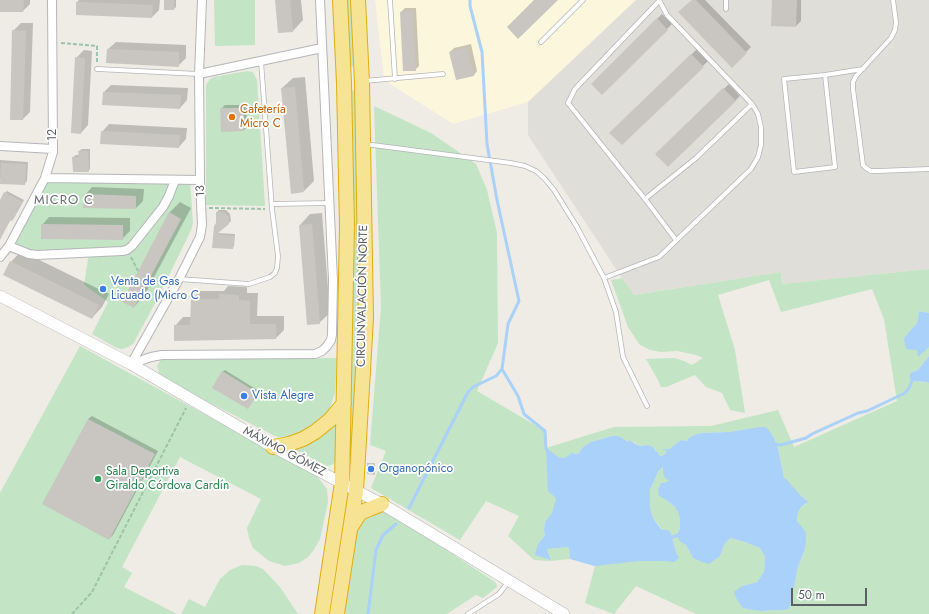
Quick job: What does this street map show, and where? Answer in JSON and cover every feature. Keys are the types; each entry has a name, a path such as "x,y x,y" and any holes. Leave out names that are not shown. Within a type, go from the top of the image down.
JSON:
{"highway":[{"name":"CIRCUNVALACIÓN NORTE","path":"322,614 342,483 347,227 344,83 340,0"},
{"name":"CIRCUNVALACIÓN NORTE","path":"337,614 356,491 366,318 362,82 358,0"},
{"path":"344,83 362,82"},
{"path":"273,447 289,444 315,432 330,420 344,403"},
{"path":"350,527 360,513 382,504"}],"main road":[{"name":"MÁXIMO GÓMEZ","path":"0,296 131,364 273,447 382,504 564,614"}],"street":[{"name":"12","path":"0,256 9,246 45,178 53,149 52,0"},
{"name":"13","path":"131,364 179,279 200,237 202,226 199,74 202,0"},
{"path":"131,364 162,355 315,354 322,351 331,340 333,280 320,0"},
{"path":"199,74 322,48"},
{"path":"0,146 53,149"},
{"path":"45,178 200,180"},
{"path":"9,246 29,254 37,255 127,250 132,246 163,207 175,180"}],"lane":[{"path":"390,0 395,79"},
{"path":"541,42 583,0"},
{"path":"726,0 726,9"},
{"path":"893,0 896,22 895,30 891,38 856,76 853,82 863,164 871,171 878,172 929,169"},
{"path":"604,278 658,257 676,240 751,168 758,157 761,145 761,127 758,114 752,104 667,15 659,1 575,89 568,102 676,240"},
{"path":"179,279 249,284 270,277 277,268 278,256 272,209 261,61"},
{"path":"97,69 199,74"},
{"path":"825,75 835,167 794,172 784,79 863,69"},
{"path":"362,82 443,74"},
{"path":"645,199 696,158 752,104"},
{"path":"363,144 511,163 525,166 536,171 544,178 554,190 577,228 604,278 616,312 623,357 648,406"},
{"path":"272,204 330,203"},
{"path":"468,614 499,594 509,581"}],"path":[{"path":"52,42 96,46 97,69"},
{"path":"201,208 272,209"},
{"path":"127,250 138,271"},
{"path":"72,614 92,592 190,399"}],"shaded area":[{"path":"375,0 636,0 528,102 453,124 384,80"},
{"path":"636,0 929,0 929,269 782,284 781,272 633,295 528,135 528,102"}],"green space":[{"path":"214,0 255,0 255,45 215,46"},
{"path":"346,0 351,0 355,65 352,67 350,65"},
{"path":"247,71 253,72 257,80 265,206 206,205 206,85 210,79 214,77"},
{"path":"356,90 359,203 358,330 353,460 350,462 348,460 352,328 353,151 351,92"},
{"path":"374,106 431,133 476,164 487,190 497,233 498,343 477,391 545,431 546,448 614,427 711,426 778,410 794,447 897,401 884,319 872,289 781,312 769,280 718,295 735,350 745,413 730,410 722,393 706,387 695,375 666,387 661,387 646,359 674,358 692,365 703,358 677,351 661,352 650,350 639,344 628,327 611,280 622,278 634,295 781,272 782,284 929,269 929,313 919,311 917,323 904,339 929,347 929,356 918,370 910,373 912,381 929,383 929,614 696,614 636,586 614,614 585,603 595,566 577,561 676,552 672,538 653,518 650,507 650,490 659,470 663,467 671,480 665,499 674,506 678,512 680,528 677,533 678,538 680,542 686,545 693,558 720,556 724,545 730,538 760,548 765,557 764,572 757,582 742,586 743,608 761,611 788,609 798,567 805,549 800,525 797,521 797,515 801,507 807,503 806,500 784,479 777,444 771,433 759,427 729,432 697,434 687,441 681,440 669,449 663,449 666,450 666,453 662,456 660,456 653,447 649,445 639,446 629,440 628,443 621,437 617,436 591,442 583,447 578,454 571,453 565,458 557,457 552,452 552,494 556,497 556,500 552,513 545,522 545,535 538,544 551,559 547,549 569,547 570,559 549,561 534,560 508,536 519,516 486,501 460,540 371,488 386,451 370,445 381,307"},
{"path":"45,178 190,180 193,223 191,230 158,298 133,344 126,348 121,349 115,347 92,334 108,302 84,285 89,253 37,255 9,246"},
{"path":"80,346 317,476 327,489 328,502 320,539 308,557 299,563 285,566 269,561 253,548 247,528 261,499 180,457 122,567 132,573 124,587 177,614 0,614 0,493"},
{"path":"337,358 335,393 326,415 312,429 290,437 277,437 186,391 160,376 157,366 161,360"},
{"path":"337,418 335,462 332,465 327,466 292,448"},
{"path":"346,501 347,503 331,606 329,605"},
{"path":"383,508 495,582 497,587 483,598 476,595 447,614 346,614 343,608 359,521"},
{"path":"242,565 256,566 263,569 280,587 298,614 181,614 189,599 205,607 220,579 230,570"}],"water":[{"path":"919,311 929,313 929,347 918,357 917,350 906,349 904,338 917,323"},
{"path":"929,356 929,383 912,381 910,379 910,373 918,370"},
{"path":"766,427 777,444 784,478 808,502 801,507 797,515 797,521 805,531 805,549 798,567 789,609 761,611 747,609 743,608 737,600 734,592 742,586 757,582 764,572 765,557 760,548 730,538 724,545 720,556 709,564 693,558 686,545 680,542 678,538 677,534 680,528 680,520 678,512 674,506 659,496 658,490 661,483 670,480 666,479 663,474 663,467 659,470 650,490 650,507 653,518 661,529 670,531 679,558 674,562 639,561 595,566 570,559 569,547 547,549 551,560 535,555 538,544 545,535 545,522 552,513 556,498 548,491 546,449 558,457 565,458 571,453 578,454 583,447 591,442 617,436 621,437 628,443 629,440 639,446 649,445 653,447 656,452 658,452 660,456 662,456 666,453 666,450 662,450 663,449 669,449 681,440 687,441 689,438 697,434 729,432"}],"building":[{"path":"0,0 24,0 23,12 0,12"},
{"path":"164,0 174,0 174,10 164,10"},
{"path":"275,0 290,0 293,32 278,33"},
{"path":"534,0 558,0 518,39 507,27"},
{"path":"692,0 696,0 747,53 732,68 678,12"},
{"path":"772,0 797,0 796,27 771,26"},
{"path":"76,2 153,5 152,18 76,15"},
{"path":"413,11 416,71 403,71 400,12"},
{"path":"657,18 668,30 602,95 591,84"},
{"path":"12,30 26,31 23,120 10,120"},
{"path":"467,47 474,76 456,80 449,52"},
{"path":"107,49 179,52 179,67 106,63"},
{"path":"691,54 704,67 622,145 609,133"},
{"path":"75,57 85,58 81,134 71,133"},
{"path":"295,87 304,192 291,194 281,88"},
{"path":"723,88 736,101 668,167 655,154"},
{"path":"103,92 181,95 180,109 102,105"},
{"path":"220,108 244,108 244,131 221,132"},
{"path":"101,131 180,135 179,148 100,144"},
{"path":"78,151 88,151 89,172 73,172 72,157 79,157"},
{"path":"1,163 26,164 25,185 0,184"},
{"path":"4,192 23,202 12,221 10,220 0,240 0,200"},
{"path":"84,194 136,196 136,209 83,208"},
{"path":"169,212 181,219 134,308 122,302"},
{"path":"216,212 224,212 229,217 229,224 217,234 234,236 233,249 212,248 214,226 216,223"},
{"path":"41,224 123,225 123,240 41,239"},
{"path":"312,224 320,324 307,325 299,225"},
{"path":"10,261 99,305 92,319 3,275"},
{"path":"219,294 239,295 239,300 250,301 250,324 276,324 276,339 174,341 174,325 190,325 191,299 219,299"},
{"path":"222,371 258,393 248,409 212,388"},
{"name":"Sala Deportiva Giraldo Córdova Cardín","path":"88,419 155,454 109,540 42,504"},
{"name":"Organopónico","path":"367,463 375,463 375,475 367,474"}],"waterway":[{"path":"470,0 470,6 482,52 487,144 497,200 519,301 508,324 502,369 518,396 524,414 545,431 546,449 548,451"},
{"path":"409,508 468,392 473,387 496,376 502,369"},
{"path":"775,444 781,445 806,438 858,413 867,411 905,393 914,379"},
{"path":"368,614 376,550 383,535 396,524"},
{"path":"670,538 681,534"}],"place":[{"name":"Cafetería Micro C","path":"232,117"},
{"name":"Venta de Gas Licuado (Micro C","path":"103,289"},
{"name":"Vista Alegre","path":"244,396"},
{"name":"Organopónico","path":"371,469"},
{"name":"Sala Deportiva Giraldo Córdova Cardín","path":"98,479"}],"district":[{"name":"MICRO C","path":"64,201"}]}
